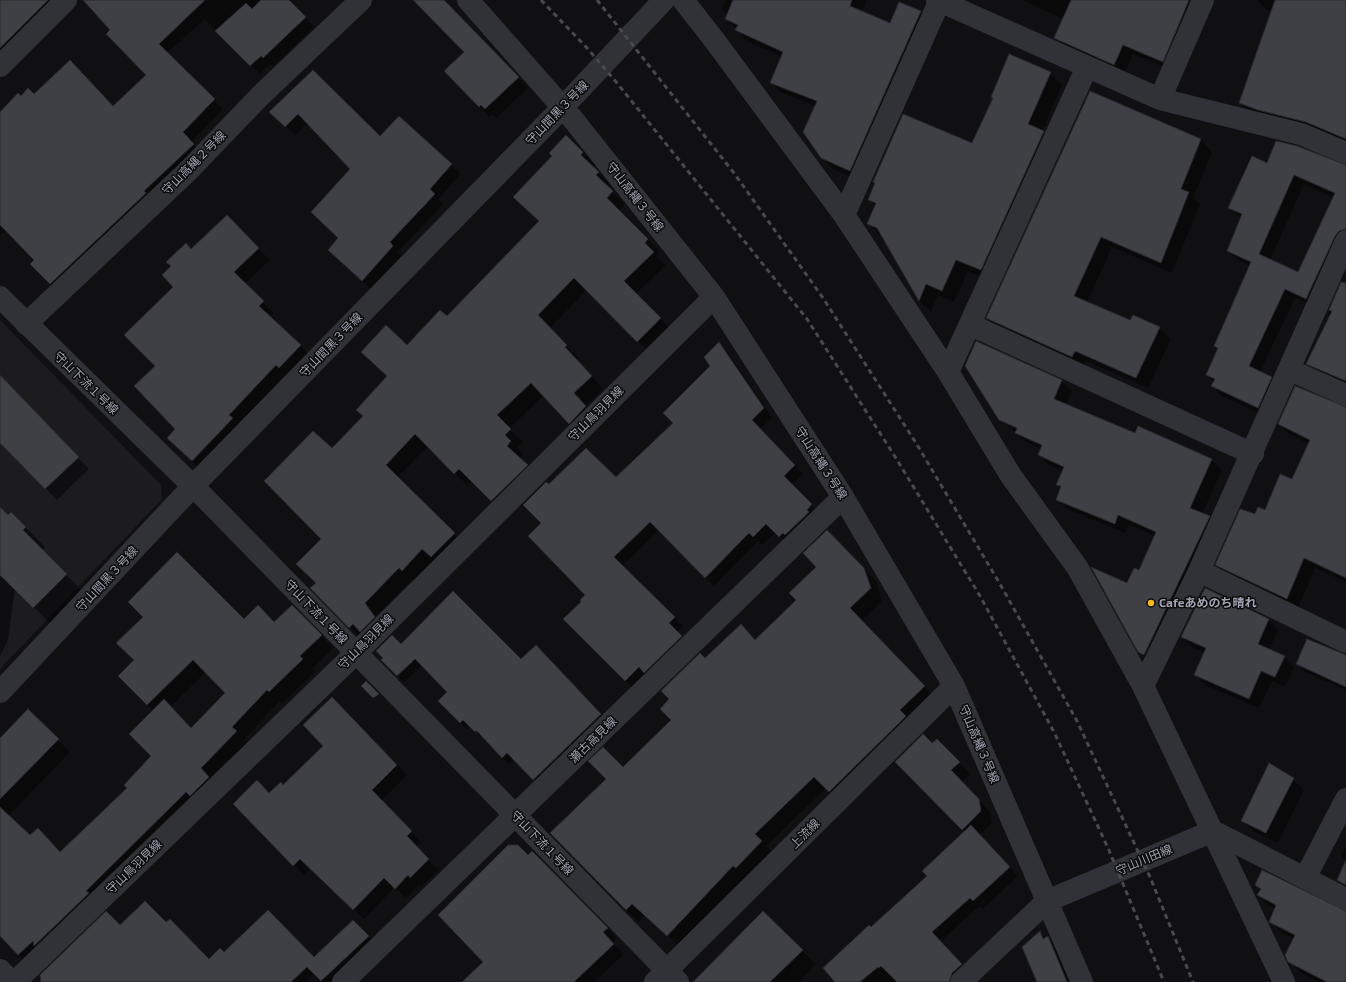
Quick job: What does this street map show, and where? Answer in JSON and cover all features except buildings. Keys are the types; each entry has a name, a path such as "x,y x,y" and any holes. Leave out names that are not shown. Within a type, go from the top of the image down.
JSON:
{"street":[{"path":"0,66 66,0"},
{"name":"守山高縄２号線","path":"26,324 189,170 260,96 361,0"},
{"name":"守山高縄３号線","path":"468,0 563,107 714,297 843,497 954,686 1082,982"},
{"name":"守山間黒３号線","path":"0,692 193,486 563,107 664,0"},
{"path":"683,0 844,215 948,372 1012,476 1077,567 1143,686 1284,982"},
{"path":"844,215 939,0 1160,99 1301,134 1346,153"},
{"path":"1160,99 1203,0"},
{"path":"948,372 1087,67"},
{"path":"1143,686 1199,571 1253,454 1346,241"},
{"name":"守山下流１号線","path":"0,297 193,486 515,816 666,978"},
{"name":"守山鳥羽見線","path":"14,982 356,653 714,297"},
{"path":"970,325 1253,454"},
{"path":"1290,370 1346,395"},
{"name":"瀬古高見線","path":"343,982 843,497"},
{"path":"1199,571 1346,642"},
{"name":"上流線","path":"666,978 954,686"},
{"path":"1305,878 1346,799"},
{"path":"1213,831 1346,899"},
{"name":"守山川田線","path":"961,982 1047,901 1213,831"},
{"path":"0,970 14,982"}],"shaded area":[{"path":"0,320 161,485 162,499 0,669"}],"railway":[{"path":"541,0 588,49 617,83 807,319 894,455 980,596 1054,732 1108,848 1164,982"},
{"path":"597,0 734,173 823,298 916,443 1000,584 1077,721 1150,877 1193,982"}],"place":[{"name":"Cafeあめのち晴れ","path":"1151,603"}]}
